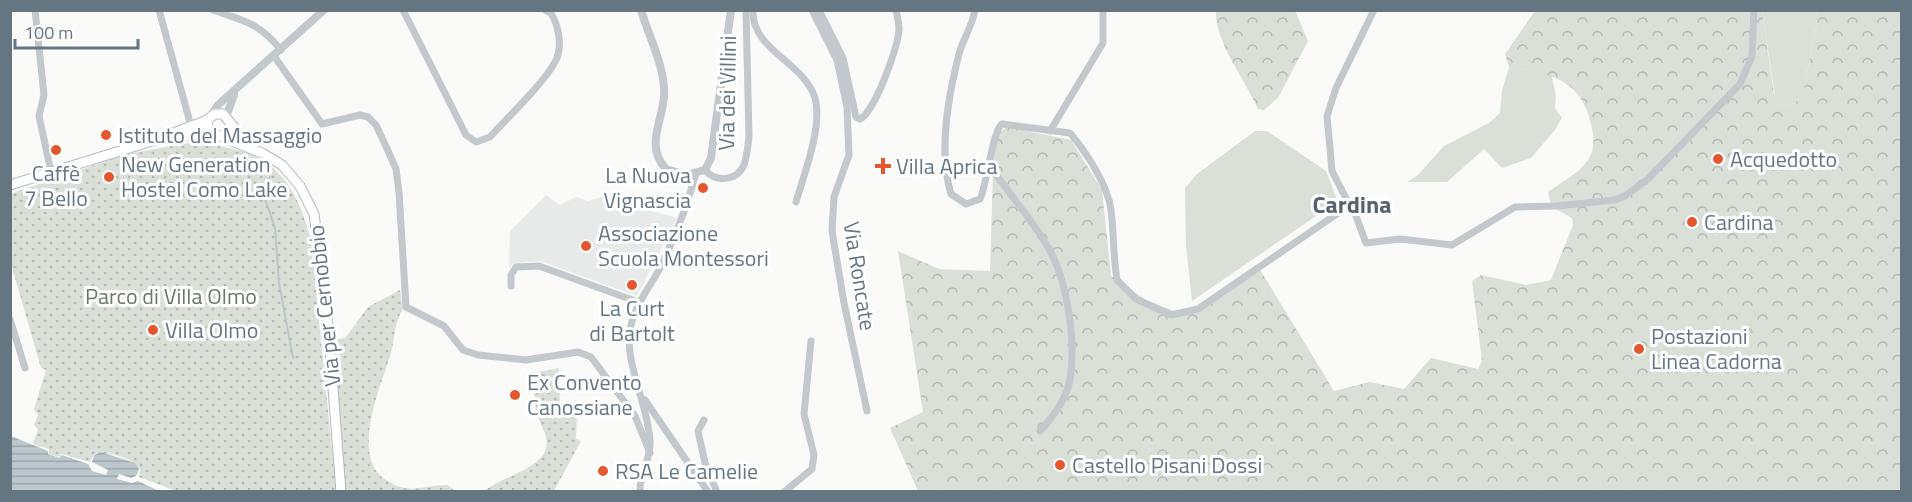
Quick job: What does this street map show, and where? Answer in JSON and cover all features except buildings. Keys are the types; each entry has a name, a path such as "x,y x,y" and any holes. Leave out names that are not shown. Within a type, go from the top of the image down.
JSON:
{"main road":[{"path":"10,185 152,141 219,113 227,119 227,129 214,133 152,141"},
{"path":"209,118 214,133"},
{"name":"Via per Cernobbio","path":"227,119 251,148"},
{"name":"Via per Cernobbio","path":"214,133 251,148 282,165 300,186 314,214 327,314 342,492"}],"street":[{"path":"35,10 44,95 39,116 51,172"},
{"path":"159,10 190,126"},
{"path":"213,10 250,22 266,31 322,124 360,115 368,117 376,125 396,169 406,308 444,326 463,350 478,355 526,360 578,352 591,357 635,416 650,453"},
{"path":"209,118 218,105 324,10"},
{"path":"403,10 465,135 477,142 490,137 554,64 559,44 557,24 551,13 545,10"},
{"path":"640,10 663,78 664,98 655,144 658,158 672,172 686,175 700,171"},
{"path":"640,492 650,453 644,398 630,357 630,331 638,302 660,268 700,171 711,158 731,10"},
{"name":"Via dei Villini","path":"700,171 719,180 730,177 740,170 746,157 749,137 746,10"},
{"name":"Via dei Villini","path":"753,10 758,34 804,78 815,99 816,111 810,154 796,202"},
{"name":"Via Roncate","path":"812,10 837,60 847,107 849,155 836,189 832,231 844,303 867,411"},
{"path":"819,10 843,58 856,115 860,119 873,106 885,74 899,30 896,10"},
{"path":"975,10 972,27 959,52 946,123 947,180 951,194 966,204 980,199 990,170 993,141 997,128 1002,124 1070,134 1079,144 1103,186 1111,208 1116,280 1136,299 1171,315 1198,309 1344,209 1347,202"},
{"path":"1050,131 1103,43 1103,10"},
{"path":"1374,10 1336,88 1327,116 1332,171 1347,202 1353,208 1366,243 1400,239 1452,245 1515,207 1557,206 1614,200 1625,196 1648,179 1740,84 1752,56 1754,10"},
{"path":"227,119 235,92"},
{"path":"990,170 998,177 1049,248 1058,267 1069,315 1070,381 1061,403 1040,431"},
{"path":"511,286 511,275 516,267 539,266 638,302"},
{"path":"10,319 25,368"},
{"path":"784,492 812,469 814,455 804,414 811,341"},
{"path":"11,356 21,356"},
{"path":"644,398 708,492"},
{"path":"704,420 698,431 705,463 717,492"}],"shaded area":[{"name":"Associazione Scuola Montessori","path":"546,195 560,205 576,197 588,201 601,197 677,218 637,296 540,261 514,263 509,268 510,231"},
{"path":"11,436 59,458 62,455 88,464 92,471 106,475 108,470 92,462 94,455 101,452 135,463 139,469 136,476 131,478 119,474 117,479 132,483 138,481 159,491 11,491"}],"green space":[{"path":"1216,11 1295,11 1308,41 1278,98 1264,110 1258,109 1225,47 1220,35"},
{"path":"1535,11 1762,11 1774,94 1783,105 1792,104 1802,98 1818,17 1816,11 1901,11 1901,491 918,491 890,428 923,412 898,251 939,269 990,271 994,137 1007,127 1071,140 1102,190 1111,276 1146,300 1184,315 1259,268 1334,391 1369,382 1404,389 1431,358 1478,369 1482,361 1472,281 1481,275 1526,285 1551,280 1573,225 1572,218 1551,206 1548,192 1581,168 1588,160 1593,147 1593,134 1588,113 1574,90 1553,77 1509,67 1505,54"},
{"path":"1762,11 1816,11 1818,17 1802,98 1792,104 1783,105 1775,96"},
{"path":"1509,67 1551,74 1556,95 1555,108 1562,118 1531,158 1502,168 1484,149 1447,182 1407,182 1418,175 1444,146 1489,123 1500,113 1502,91"},
{"path":"1255,131 1267,131 1326,171 1336,197 1322,212 1192,301 1186,246 1185,188 1197,174"},
{"name":"Parco di Villa Olmo","path":"189,143 237,150 255,156 271,166 284,179 303,215 311,240 336,491 176,491 139,477 140,469 131,461 119,456 106,453 94,454 90,462 62,454 59,457 49,454 49,449 33,444 38,430 34,425 38,415 34,409 46,370 41,368 11,264 10,194 127,154"},
{"path":"400,290 403,309 396,325 391,353 371,419 370,455 375,469 394,485 409,489 448,485 455,491 344,491 332,342 346,337 368,307"},
{"path":"559,368 560,410 577,412 576,439 581,441 554,491 483,492 536,462 546,449 546,436 536,411 533,373"}],"waterway":[{"path":"270,177 264,196 275,228 279,283 293,358"}],"place":[{"name":"Istituto del Massaggio","path":"106,135"},
{"name":"Caffè 7 Bello","path":"56,150"},
{"name":"Acquedotto","path":"1718,159"},
{"name":"Villa Aprica","path":"883,166"},
{"name":"New Generation Hostel Como Lake","path":"109,177"},
{"name":"La Nuova Vignascia","path":"703,188"},
{"name":"Cardina","path":"1692,222"},
{"name":"Associazione Scuola Montessori","path":"586,246"},
{"name":"La Curt di Bartolt","path":"632,285"},
{"name":"Villa Olmo","path":"153,330"},
{"name":"Postazioni Linea Cadorna","path":"1639,349"},
{"name":"Ex Convento Canossiane","path":"515,395"},
{"name":"Castello Pisani Dossi","path":"1060,465"},
{"name":"RSA Le Camelie","path":"603,471"}],"district":[{"name":"Cardina","path":"1352,204"}]}
